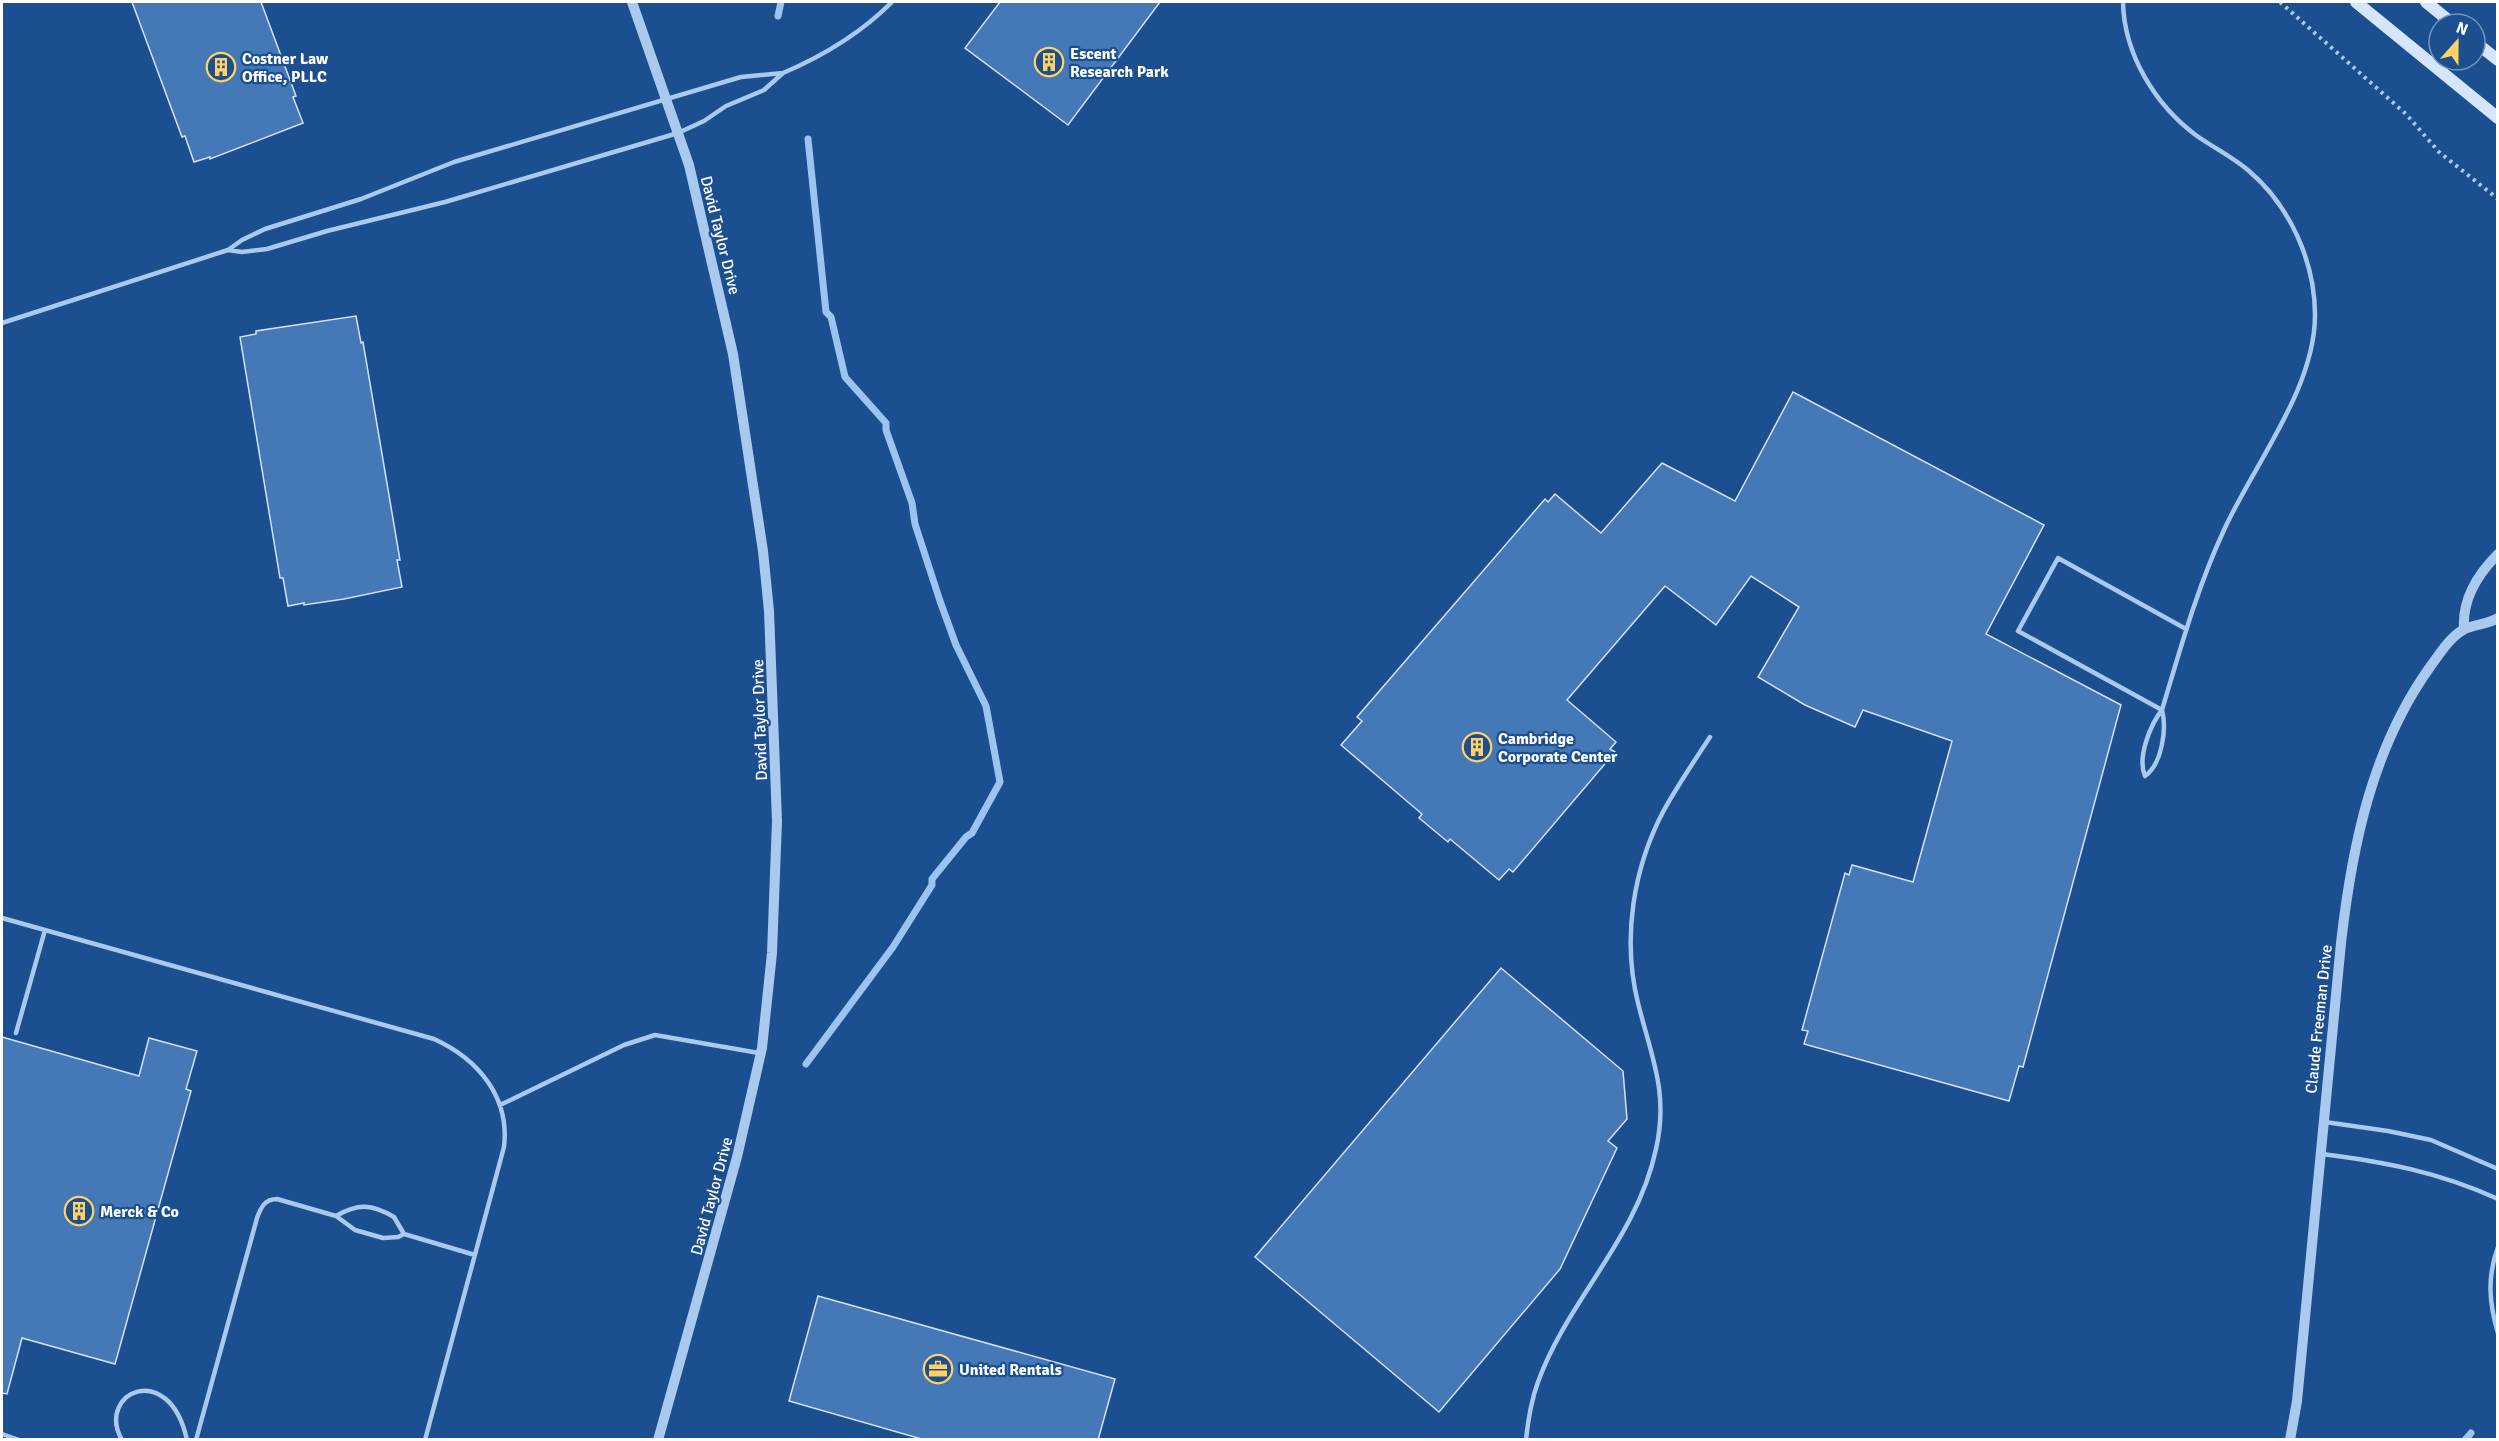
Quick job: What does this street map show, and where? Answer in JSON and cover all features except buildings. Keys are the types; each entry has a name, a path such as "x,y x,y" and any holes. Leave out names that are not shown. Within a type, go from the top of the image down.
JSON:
{"main road":[{"path":"2356,2 2498,118"},
{"path":"2426,2 2438,12"}],"street":[{"name":"David Taylor Drive","path":"632,2 688,165 725,315 753,481 769,611 775,741 776,887 769,994 761,1053 737,1158 658,1440"},
{"path":"2498,554 2480,575 2472,590 2463,618 2464,629 2489,623 2498,618"},
{"name":"Claude Freeman Drive","path":"2290,1440 2297,1401 2322,1122 2347,892 2366,802 2389,741 2404,711 2424,676 2442,652 2464,629"}],"lane":[{"path":"228,250 242,252 267,249 327,231 446,202 678,133 704,121 726,106 764,90 783,73 825,53 865,26 892,2"},
{"path":"2123,2 2129,45 2170,115 2198,137 2248,169 2273,196 2295,232 2304,253 2313,289 2314,335 2300,386 2224,531 2186,629 2162,710 2152,728 2142,760 2145,776 2156,763 2164,732 2162,710"},
{"path":"2,322 228,250 265,229 361,199 454,162 741,77 783,73"},
{"path":"2162,710 2018,630 2058,558 2186,629"},
{"path":"1526,1440 1534,1392 1547,1360 1633,1217 1652,1168 1660,1130 1660,1104 1655,1060 1638,1003 1632,971 1630,943 1636,887 1660,818 1710,737"},
{"path":"2,918 434,1040 473,1064 493,1089 500,1105 505,1124 504,1147 425,1440"},
{"path":"16,1033 45,930"},
{"path":"500,1105 624,1045 655,1035 761,1053"},
{"path":"2322,1122 2388,1131 2431,1140 2498,1169"},
{"path":"2319,1154 2395,1164 2469,1187 2498,1199"},
{"path":"196,1440 257,1218 263,1205 272,1199 277,1199 336,1216 355,1230 383,1238 398,1238 404,1234"},
{"path":"336,1216 355,1206 366,1207 394,1217 404,1234 475,1255"},
{"path":"2498,1247 2491,1270 2489,1296 2498,1334"},
{"path":"122,1440 115,1424 118,1408 128,1396 147,1390 163,1395 171,1402 187,1440"},
{"path":"2,1434 19,1440"}],"path":[{"path":"2280,2 2406,114 2439,152 2498,198"}],"waterway":[{"path":"778,16 781,2"},
{"path":"806,1064 893,947 932,885 932,879 966,837 972,833 1000,782 986,706 956,645 940,601 915,524 912,503 886,430 886,423 845,377 831,317 826,312 808,139"},
{"path":"2465,1440 2471,1433"}],"place":[{"name":"Escent Research Park","path":"1049,62"},
{"name":"Costner Law Office, PLLC","path":"221,67"},
{"name":"Cambridge Corporate Center","path":"1477,747"},
{"name":"Merck & Co","path":"79,1211"},
{"name":"United Rentals","path":"938,1369"}]}
